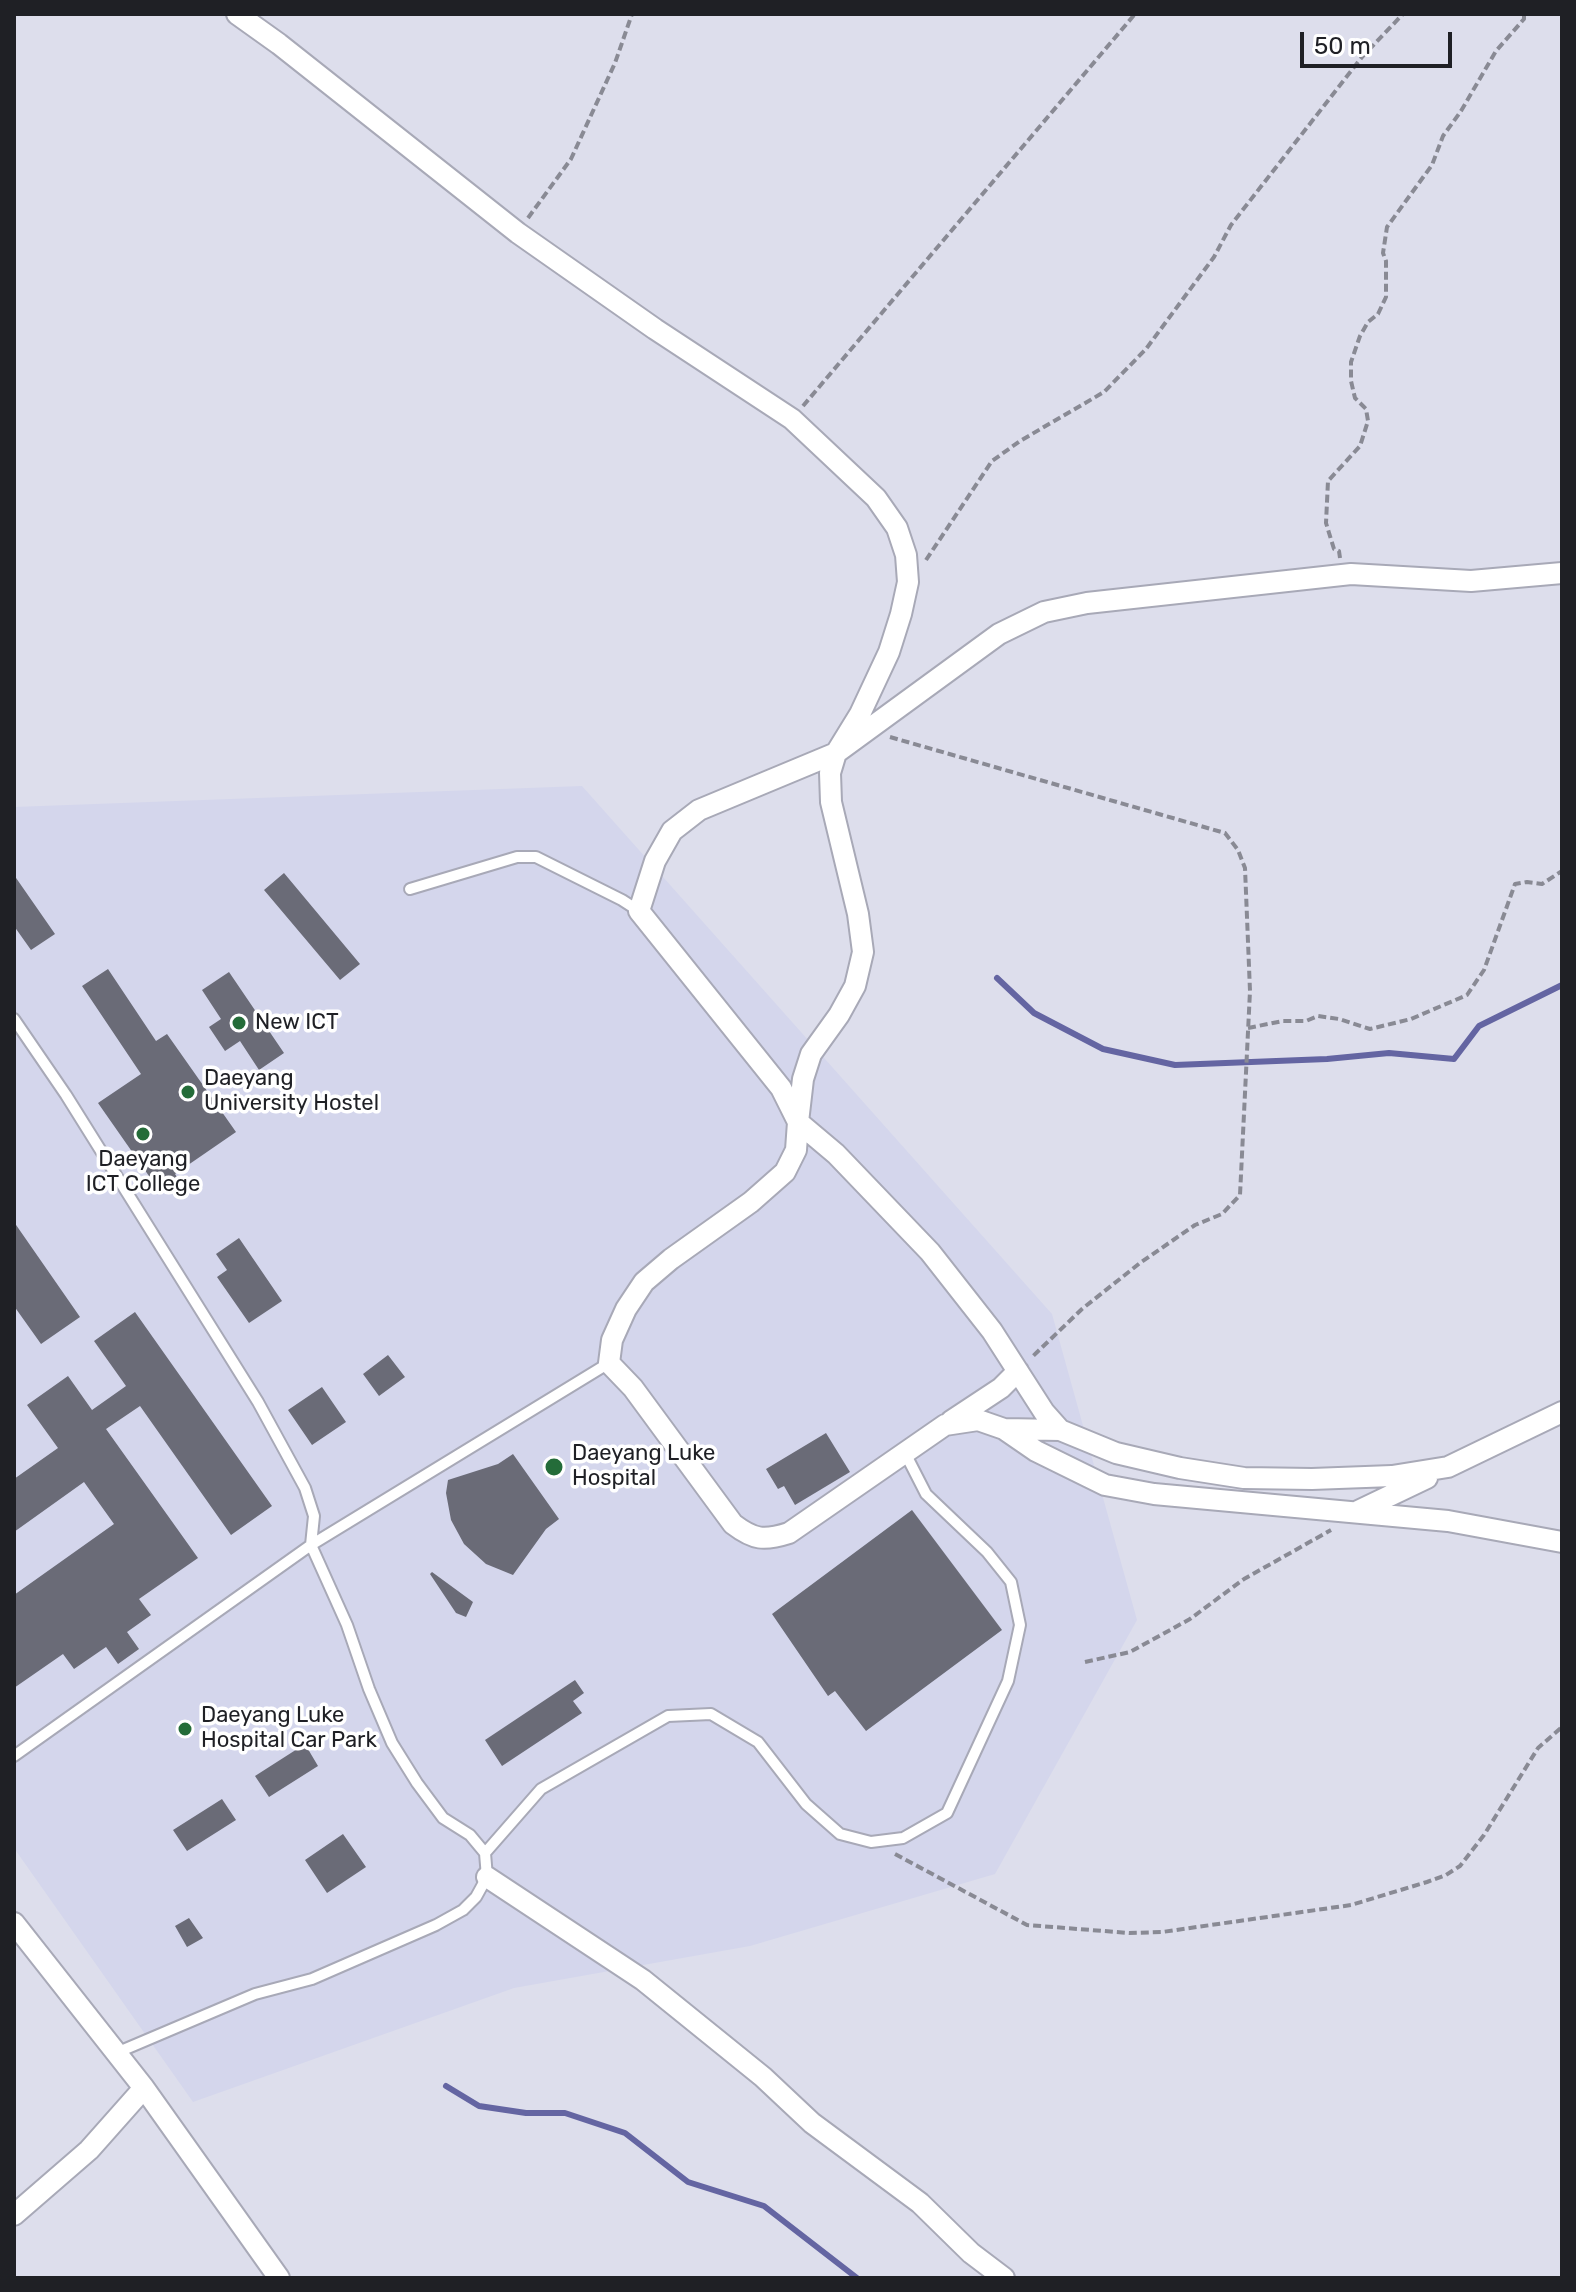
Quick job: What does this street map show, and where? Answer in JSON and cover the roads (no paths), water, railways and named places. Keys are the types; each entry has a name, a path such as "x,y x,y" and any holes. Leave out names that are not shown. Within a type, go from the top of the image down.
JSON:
{"street":[{"path":"237,14 303,62 518,233 655,329 792,419 843,464 883,508 897,528 906,555 908,582 889,652 860,714 836,753 830,773 831,802 858,914 863,952 855,986 811,1054 803,1079 796,1150 785,1172 751,1202 644,1282 626,1309 612,1340 609,1363 633,1388 733,1524 749,1536 769,1539 789,1533 904,1451 1001,1388 1018,1371"},
{"path":"1060,1430 1044,1412 992,1331 930,1252 836,1154 798,1122 781,1088 639,911 655,861 672,831 699,810 836,753 999,634 1044,612 1087,603 1351,574 1471,581 1562,573"},
{"path":"1356,1512 1562,1412"},
{"path":"945,1425 978,1420 1004,1429 1036,1451 1105,1485 1154,1494 1448,1521 1562,1542"},
{"path":"1004,1429 1060,1430 1116,1453 1180,1468 1244,1478 1392,1476 1448,1467"},
{"path":"487,1877 643,1980 763,2077 812,2123 920,2203 971,2253 1004,2278"},
{"path":"14,1923 144,2088 279,2278"},
{"path":"14,2215 89,2150 144,2088"}],"lane":[{"path":"410,889 517,857 536,857 639,911"},
{"path":"14,1019 66,1095 258,1402 305,1488 314,1516 311,1545 347,1625 392,1743 443,1818 470,1835 485,1853 487,1877 476,1897 463,1910 436,1925 312,1979 255,1994 116,2053"},
{"path":"14,1756 311,1545 609,1363"},
{"path":"485,1853 541,1789 668,1716 711,1714 758,1742 806,1804 840,1834 871,1842 903,1838 947,1813 1008,1681 1020,1625 1011,1582 987,1552 926,1494 904,1451"}],"waterway":[{"path":"997,978 1034,1013 1103,1049 1175,1065 1327,1059 1389,1053 1454,1059 1479,1026 1562,985"},
{"path":"446,2086 479,2106 526,2113 565,2113 625,2133 688,2182 764,2206 857,2278"}],"place":[{"name":"New ICT","path":"239,1023"},
{"name":"Daeyang University Hostel","path":"188,1092"},
{"name":"Daeyang ICT College","path":"143,1134"},
{"name":"Daeyang Luke Hospital","path":"554,1467"},
{"name":"Daeyang Luke Hospital Car Park","path":"185,1729"}]}
